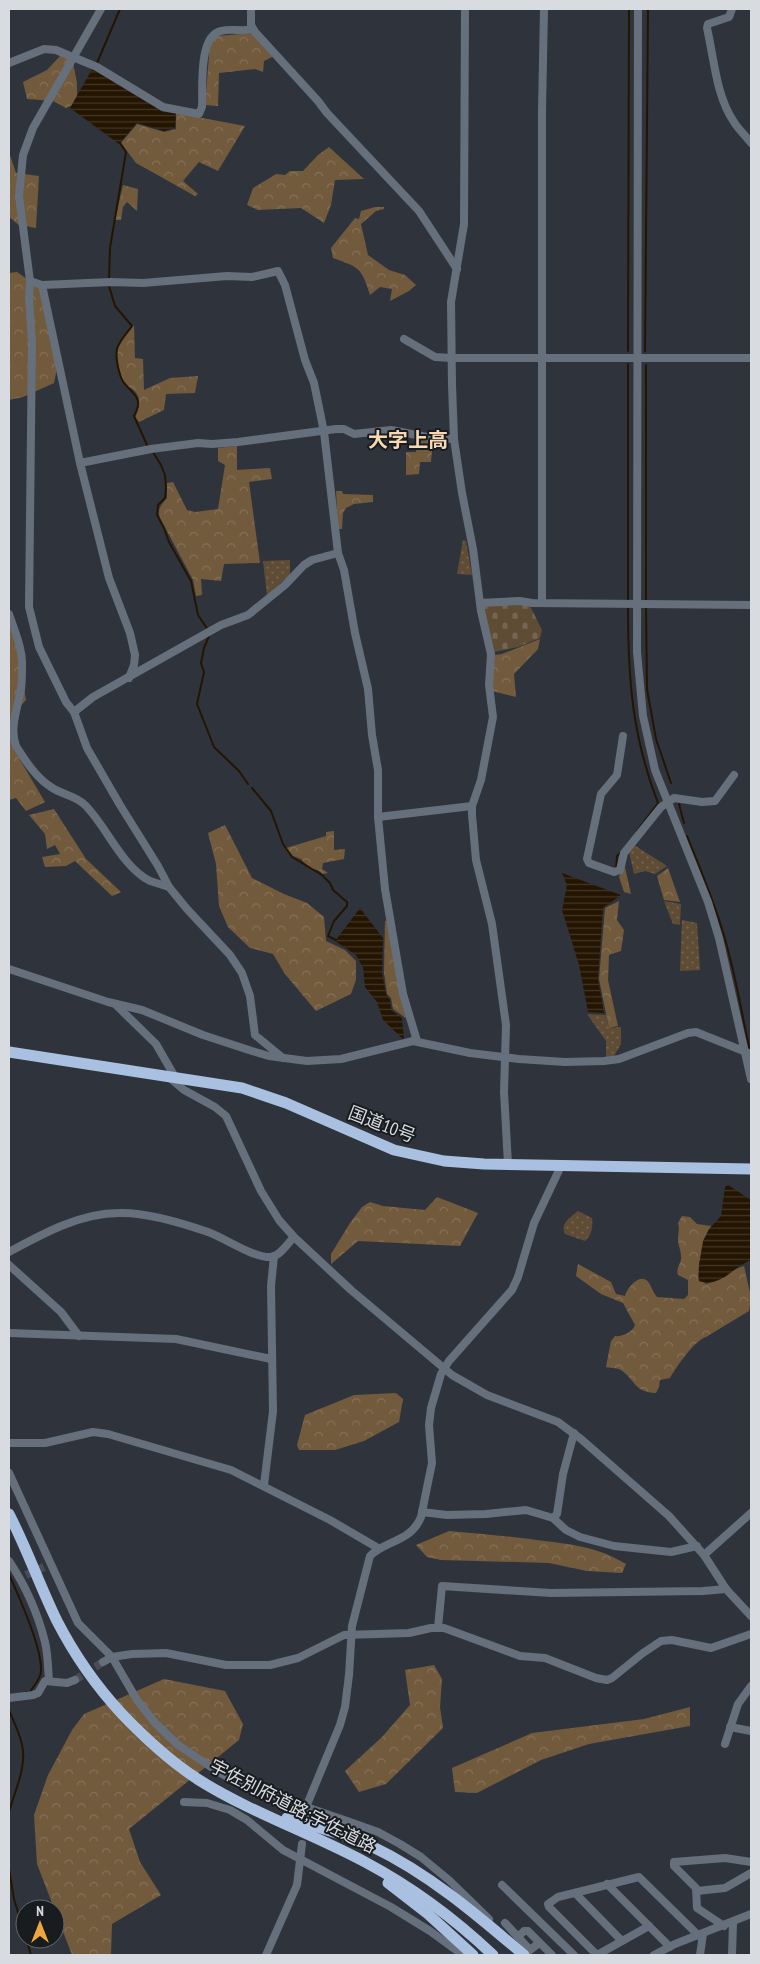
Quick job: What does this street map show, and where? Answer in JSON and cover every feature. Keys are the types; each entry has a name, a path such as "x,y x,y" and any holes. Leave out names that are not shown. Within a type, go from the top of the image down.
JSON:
{"highway":[{"name":"国道10号","path":"9,1052 236,1087 270,1096 374,1142 405,1153 456,1162 562,1166 751,1168"},
{"name":"宇佐別府道路;宇佐道路","path":"9,1514 57,1620 92,1678 122,1714 148,1740 201,1780 264,1814 332,1846 405,1886 443,1912 494,1955"},
{"path":"201,1780 273,1814 370,1845 397,1859 437,1884 480,1917 524,1955"},
{"path":"332,1846 399,1890 472,1955"}],"street":[{"path":"101,9 34,128 22,165 19,196 30,281 32,352 29,607 38,647 66,702 74,712 88,748 168,887 230,955 242,973 250,996 255,1035 283,1058"},
{"path":"251,9 252,29 318,100 327,113 419,211 457,269"},
{"path":"465,9 464,224 451,302 454,439 473,549 480,603 492,654 489,685 493,717 481,780 472,806 476,860 492,924 506,1026 504,1092 508,1164"},
{"path":"542,603 542,110 544,9"},
{"path":"638,9 637,652 640,699 652,757 667,802 708,902 719,938 748,1053 751,1079"},
{"path":"732,9 729,17 711,22 707,28 719,87 727,109 734,123 751,143"},
{"path":"9,63 44,49 56,50 95,66 163,108 200,114 205,49 209,40 218,31 252,29"},
{"path":"30,281 42,285 111,282 143,283 227,276 252,277 278,271 285,285 305,360 314,383 324,432 338,553 344,570 354,633 368,689 372,735 378,770 378,817 385,889 403,994 417,1041"},
{"path":"42,285 80,462 109,578 130,633 135,655 134,665 129,678"},
{"path":"404,339 424,352 435,356 452,358 751,358"},
{"path":"80,462 151,449 198,443 238,442 344,429 354,434 391,430 432,438 454,439"},
{"path":"74,712 93,698 221,625 253,611 285,585 304,564 338,553"},
{"path":"480,603 514,601 542,603 751,605"},
{"path":"9,614 22,663 21,687 14,726 16,746 45,783 52,788 71,795 88,808 138,873 168,887"},
{"path":"623,736 617,775 604,790 599,801 587,862 614,872 620,870 624,853 667,802 674,798 702,802 715,800 734,775"},
{"path":"378,817 472,806"},
{"path":"9,969 115,1004 142,1010 203,1035 252,1051 307,1061 328,1061 359,1056 417,1041 506,1057 565,1062 604,1061 619,1059 688,1033 696,1032 748,1053"},
{"path":"115,1004 156,1044 172,1076 184,1090 226,1116 261,1191 279,1220 294,1237 351,1290 444,1368 482,1393 553,1419 574,1434 653,1500 697,1546 726,1589 751,1616"},
{"path":"306,1817 306,1807 340,1725 349,1675 351,1634 370,1556 378,1548 400,1540 419,1524 432,1463 429,1425 431,1408 444,1368 512,1290 518,1277 534,1224 562,1166"},
{"path":"9,1252 78,1220 101,1214 119,1213 176,1222 208,1232 264,1256 274,1256"},
{"path":"264,1485 273,1417 271,1286 274,1256 294,1237"},
{"path":"9,1265 61,1312 80,1336"},
{"path":"9,1333 176,1339 271,1359"},
{"path":"9,1443 45,1443 93,1432 108,1434 231,1470 264,1485 378,1548"},
{"path":"553,1518 557,1514 563,1474 574,1434"},
{"path":"9,1473 47,1565 78,1623 112,1657 137,1700 155,1723 178,1745 220,1773 245,1786 378,1832 421,1857 450,1881 524,1955"},
{"path":"422,1512 447,1515 526,1510 553,1518 566,1530 580,1537 614,1546 671,1552 697,1546"},
{"path":"704,1555 751,1513"},
{"path":"9,1561 22,1576 46,1643 49,1681"},
{"path":"438,1628 442,1586 551,1593 726,1589"},
{"path":"103,1662 112,1657 142,1652 166,1652 226,1665 270,1665 298,1658 344,1635 409,1633 438,1628 457,1632 520,1656 545,1658 602,1680 612,1678 661,1641 672,1640 711,1648 751,1634"},
{"path":"9,1698 38,1693 42,1684 49,1681 67,1683 75,1680"},
{"path":"725,1744 739,1702 751,1686"},
{"path":"730,1727 751,1731"},
{"path":"184,1802 207,1803 230,1810 247,1820 283,1850 390,1906 430,1931 463,1955"},
{"path":"266,1955 297,1886 302,1844"},
{"path":"724,1926 697,1908 697,1891 674,1866 675,1861 728,1858 751,1862"},
{"path":"697,1891 725,1888 751,1873"},
{"path":"649,1926 597,1955 548,1906 555,1898 639,1877 701,1935 700,1955"},
{"path":"607,1884 670,1947"},
{"path":"502,1885 574,1955"},
{"path":"575,1893 622,1941"},
{"path":"654,1955 670,1947 749,1918"},
{"path":"506,1923 530,1950 547,1928"},
{"path":"732,1955 734,1923"},
{"path":"518,1937 526,1930 552,1955"}],"green space":[{"path":"253,33 274,56 264,61 263,72 255,69 219,73 218,106 205,105 210,43 217,36"},
{"path":"61,55 72,57 77,83 77,103 66,108 53,101 27,99 23,82 47,70"},
{"path":"176,113 245,126 218,171 199,162 183,181 198,194 195,196 136,163 121,143 137,124 164,132 176,129"},
{"path":"329,147 364,179 335,180 331,205 324,223 301,208 258,210 247,205 253,188 276,174 285,175 290,171 303,171 318,155"},
{"path":"9,152 16,173 39,176 36,228 19,225 9,217"},
{"path":"123,185 138,189 137,211 127,202 123,207 121,220 115,220"},
{"path":"375,207 384,207 384,209 376,211 361,224 368,255 389,270 405,275 416,285 390,301 392,289 380,287 370,295 364,279 358,270 349,264 333,258 331,248 355,218 359,219 361,211"},
{"path":"17,272 41,289 57,368 54,383 23,397 9,400 9,273"},
{"path":"134,325 135,358 143,359 144,390 170,378 198,376 195,393 166,394 164,410 139,422 135,417 139,406 139,399 124,381 117,356 119,344"},
{"path":"418,439 433,440 431,462 420,462 419,474 406,475 406,452 416,452"},
{"path":"237,446 237,470 270,468 272,479 249,482 260,563 224,564 221,581 201,579 202,595 196,596 193,580 160,518 159,510 167,498 167,483 173,482 187,510 195,512 218,509 225,465 218,461 218,448"},
{"path":"336,491 342,491 343,494 373,495 373,502 354,504 346,508 343,513 342,529 338,529"},
{"path":"463,540 466,541 472,575 457,574"},
{"path":"290,560 290,575 267,595 263,561"},
{"path":"529,604 542,630 540,638 518,647 494,652 482,609 483,605"},
{"path":"9,621 20,662 26,700 14,713 13,748 45,802 26,811 16,798 9,800"},
{"path":"540,639 538,649 514,674 516,697 492,691 494,655 502,654"},
{"path":"54,809 86,859 121,892 112,896 75,861 66,866 45,867 42,857 60,854 55,845 47,849 45,834 29,815"},
{"path":"225,825 252,878 307,903 324,917 326,941 345,950 356,961 356,980 351,994 316,1011 285,974 273,954 250,948 228,927 219,906 216,864 208,833"},
{"path":"334,831 334,850 345,849 344,859 323,863 322,869 328,873 323,874 318,870 311,869 301,859 293,856 286,848 326,836 326,832"},
{"path":"634,845 667,866 655,874 645,871 634,874 629,852"},
{"path":"624,863 631,894 624,892 619,877"},
{"path":"668,868 680,902 664,900 657,876"},
{"path":"619,901 617,920 624,930 621,951 609,955 608,980 618,1026 609,1028 599,979 605,908"},
{"path":"664,901 681,904 680,925 673,924"},
{"path":"392,919 396,969 406,1018 393,1009 391,998 387,994 384,972 385,921"},
{"path":"682,920 697,923 700,970 680,971"},
{"path":"587,1014 606,1015 609,1028 621,1027 621,1044 614,1056 606,1057 606,1041"},
{"path":"437,1197 478,1213 460,1246 358,1241 331,1264 331,1254 362,1207 370,1202 383,1206 425,1210"},
{"path":"578,1211 592,1218 592,1230 585,1241 565,1234 564,1230 567,1221"},
{"path":"682,1216 690,1217 697,1224 711,1226 699,1264 698,1279 706,1284 744,1266 751,1297 749,1311 702,1339 691,1348 670,1378 660,1380 656,1393 643,1391 621,1370 606,1367 611,1341 615,1336 621,1336 630,1332 635,1325 623,1303 601,1294 576,1276 578,1264 611,1282 616,1294 625,1296 631,1285 642,1279 649,1283 657,1297 684,1299 688,1295 688,1280 678,1275 677,1271 681,1260 678,1242 678,1223"},
{"path":"396,1393 403,1399 399,1422 364,1441 335,1450 299,1450 297,1445 305,1415 354,1395"},
{"path":"449,1531 580,1546 603,1553 626,1564 622,1573 587,1571 549,1563 441,1560 427,1557 416,1545"},
{"path":"434,1665 442,1679 440,1707 443,1728 386,1784 359,1792 345,1771 382,1737 410,1705 405,1670"},
{"path":"164,1679 225,1691 243,1724 239,1740 129,1829 140,1862 161,1895 112,1924 111,1955 72,1955 65,1937 65,1899 50,1899 37,1864 34,1815 48,1775 72,1730 84,1714"},
{"path":"690,1707 690,1726 589,1744 541,1760 477,1793 455,1792 452,1768 532,1733 644,1719"}],"shaded area":[{"path":"92,69 163,112 176,113 175,128 164,131 137,123 119,144 70,108"},
{"path":"562,873 621,895 603,908 598,979 604,1013 588,1012 579,965 562,910 567,885"},
{"path":"360,908 383,938 382,972 386,994 390,1000 391,1010 402,1018 404,1040 383,1020 377,1002 365,987 363,968 356,955 335,941"},
{"path":"728,1185 751,1200 751,1260 714,1282 699,1281 699,1265 703,1241 709,1229 721,1216 725,1187"}],"waterway":[{"path":"97,63 120,9"},
{"path":"628,351 629,9"},
{"path":"645,351 648,9"},
{"path":"109,280 110,248 126,152 120,143"},
{"path":"109,286 115,306 132,326 118,346 117,361 122,380 137,397 138,405 134,416 147,445"},
{"path":"628,364 628,602"},
{"path":"646,365 646,602"},
{"path":"153,452 165,475 166,488 165,498 158,505 157,515 169,542 191,581 198,615 208,630"},
{"path":"628,607 629,658 633,706 642,754 658,803 637,831"},
{"path":"646,607 647,689 656,739 671,783"},
{"path":"209,636 201,663 204,672 197,704 214,747 239,771 248,784"},
{"path":"252,788 271,811 283,844 292,857 322,875 330,883 333,890 347,902 347,906 334,921 328,936 336,940"},
{"path":"679,804 684,823"},
{"path":"687,836 711,896 726,942 750,1051"},
{"path":"616,869 617,856 620,853"},
{"path":"9,1574 29,1622 40,1661 40,1677 30,1692 26,1692"},
{"path":"9,1710 18,1730 23,1751 21,1774 9,1812"},
{"path":"9,1869 14,1899 31,1955"}],"tunnel":[{"path":"26,1575 44,1567"},
{"path":"75,1680 103,1662"}],"district":[{"name":"大字上高","path":"408,440"}]}
